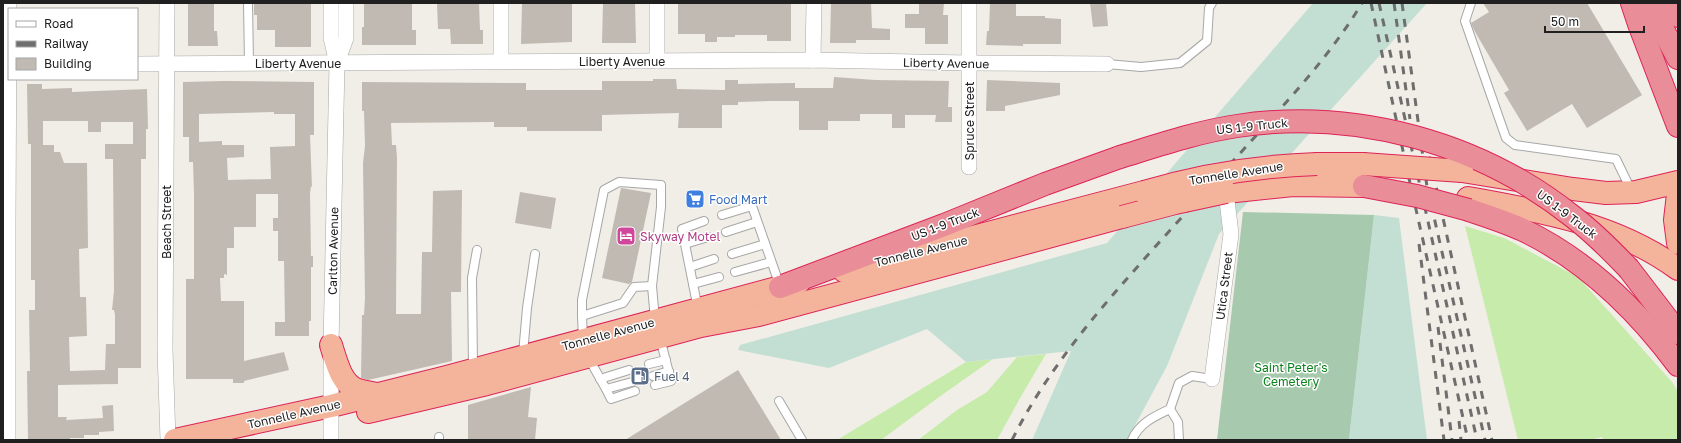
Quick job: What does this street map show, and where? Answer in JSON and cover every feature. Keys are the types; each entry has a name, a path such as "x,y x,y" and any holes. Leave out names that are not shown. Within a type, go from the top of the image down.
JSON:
{"highway":[{"path":"1622,3 1667,94"},
{"path":"1632,3 1678,126"},
{"path":"1672,3 1678,16"},
{"path":"1653,12 1678,58"},
{"path":"1653,12 1678,64"},
{"name":"US 1-9 Truck","path":"780,287 944,225 1045,184 1166,142 1244,125 1280,122 1315,122 1376,128 1418,138 1467,154 1489,164 1531,188 1571,214 1602,241 1629,269 1647,291 1678,334"},
{"name":"Tonnelle Avenue","path":"244,440 331,422 439,396 585,349 658,329 698,310 780,287 947,245 1182,181 1234,171 1269,166 1363,164 1462,171 1597,193 1633,192 1678,182"},
{"name":"Tonnelle Avenue","path":"658,329 701,326 759,315 1175,203 1226,192 1267,187 1309,185 1364,186 1468,204"},
{"path":"1678,194 1675,220 1678,243"},
{"path":"1468,204 1539,212 1613,233 1649,249 1678,269"},
{"path":"1468,204 1524,230 1552,246 1578,264 1629,307 1678,365"},
{"path":"331,345 339,369 350,386 357,390 378,394"},
{"name":"Tonnelle Avenue","path":"175,440 331,422 378,394 473,371 523,357 585,349"}],"street":[{"path":"5,438 4,223 8,3"},
{"name":"Beach Street","path":"167,3 165,350 168,440"},
{"name":"Carlton Avenue","path":"331,3 331,38 337,63 331,345 331,422"},
{"name":"Carlton Avenue","path":"337,63 346,38 346,3"},
{"path":"500,61 501,3"},
{"path":"657,3 657,61"},
{"path":"813,60 814,3"},
{"name":"Spruce Street","path":"969,3 969,167"},
{"name":"Liberty Avenue","path":"138,64 813,60 1107,64"},
{"name":"Utica Street","path":"1212,379 1231,234 1226,192"}],"lane":[{"path":"248,3 249,63"},
{"path":"1107,64 1141,67 1180,63 1207,41 1209,8 1212,3"},
{"path":"1471,3 1465,21 1506,138 1515,145 1616,159 1633,192"},
{"path":"634,392 610,399 585,349 582,316 582,300 604,190 619,182 661,185 661,207 652,286 658,329 671,381 655,386"},
{"path":"722,215 752,206 780,287"},
{"path":"698,310 682,229 704,222"},
{"path":"726,232 757,222"},
{"path":"685,244 708,237"},
{"path":"732,254 765,244"},
{"path":"473,371 472,278 477,250"},
{"path":"523,357 527,308 535,254"},
{"path":"690,267 714,259"},
{"path":"735,272 771,262"},
{"path":"694,284 719,277"},
{"path":"582,316 623,303 634,287 652,286"},
{"path":"650,364 666,360"},
{"path":"600,379 629,370"},
{"path":"653,376 669,372"},
{"path":"1132,440 1135,433 1149,419 1170,409 1179,383 1192,376 1212,379"},
{"path":"606,389 632,382"},
{"path":"780,401 802,440"},
{"path":"1170,409 1178,422 1179,440"}],"green space":[{"path":"1313,3 1427,3 1219,234 1167,366 1127,440 1032,440 1071,351 966,362 927,329 829,368 738,350 740,345 1107,243"},
{"name":"Saint Peter's Cemetery","path":"1243,212 1374,215 1349,440 1217,440"},
{"path":"1374,215 1399,218 1427,440 1349,440"},
{"path":"1465,226 1504,238 1578,277 1672,382 1678,391 1678,440 1603,440 1602,437 1590,440 1518,440"},
{"path":"1046,354 997,440 918,440 957,410 987,392 1017,357"},
{"path":"993,359 881,440 837,440 966,362"}],"building":[{"path":"188,3 214,3 214,31 217,31 218,46 188,46"},
{"path":"254,3 311,3 311,47 275,47 275,30 257,30 257,15 254,15"},
{"path":"364,3 412,3 412,30 416,30 416,45 362,45"},
{"path":"437,3 479,3 480,30 483,30 483,44 451,44 450,29 438,29"},
{"path":"522,3 572,3 572,42 521,44"},
{"path":"603,3 635,3 636,43 602,43"},
{"path":"678,3 791,3 791,41 767,41 767,35 735,35 735,37 717,37 717,42 705,42 705,34 678,34"},
{"path":"831,3 871,3 872,28 890,29 890,40 856,40 856,43 830,43"},
{"path":"919,3 944,3 943,15 948,15 948,44 925,44 925,28 905,28 905,14 919,14"},
{"path":"990,3 1016,3 1016,16 1045,16 1045,18 1061,19 1061,44 1023,44 1023,46 986,45 987,31 989,31"},
{"path":"1090,3 1106,3 1108,26 1093,27"},
{"path":"1483,3 1587,3 1642,95 1587,128 1572,104 1527,131 1504,93 1509,90 1471,23 1489,12"},
{"path":"834,77 875,80 949,81 948,107 952,107 952,122 935,122 936,115 905,115 905,128 892,128 892,114 860,114 860,121 828,121 828,130 799,130 799,101 772,101 738,102 738,105 722,105 722,128 678,128 679,113 602,115 602,131 527,131 527,127 494,127 494,122 391,123 392,145 396,145 397,158 396,314 421,314 422,252 432,252 433,191 462,190 461,292 451,292 452,361 368,380 361,378 362,315 364,315 365,297 363,163 365,146 364,111 362,111 362,82 526,83 526,90 602,90 602,81 653,81 653,79 676,79 677,89 725,90 725,80 738,80 738,84 795,83 795,88 833,88"},
{"path":"987,80 1060,83 1060,95 1005,106 1005,111 986,111"},
{"path":"183,82 314,82 314,135 310,135 312,187 311,186 310,194 311,256 313,256 313,267 311,267 311,321 309,321 309,336 275,336 275,322 285,322 284,261 278,261 278,231 273,231 273,218 278,218 278,194 256,194 256,227 234,227 234,248 227,248 227,275 224,274 224,278 220,278 221,301 244,301 244,361 284,352 289,370 244,381 244,383 233,383 233,379 186,379 186,279 194,279 194,194 193,162 189,162 189,137 183,137","holes":["274,112 274,114 295,114 295,146 270,147 271,179 228,180 227,158 244,157 244,145 222,145 222,141 199,142 199,114"]},
{"path":"27,84 42,84 42,89 72,88 72,92 147,89 148,129 146,129 146,159 141,159 141,368 118,368 118,384 58,385 58,417 67,417 66,420 103,418 102,406 113,405 114,431 99,432 99,435 84,435 84,438 70,438 70,440 28,440 27,371 30,371 29,310 35,310 35,280 31,280 31,144 28,144","holes":["43,121 88,121 88,132 101,132 101,122 133,122 133,144 105,144 105,159 113,159 114,291 112,310 114,310 115,315 115,344 106,344 105,370 70,371 69,337 87,336 86,297 80,297 79,249 88,248 87,163 64,163 60,152 54,152 54,145 43,145"]},
{"name":"Skyway Motel","path":"621,188 651,193 632,282 629,284 602,278"},
{"path":"520,192 556,198 551,229 515,223"},
{"path":"738,370 781,440 625,440"},
{"path":"531,387 528,417 537,418 535,440 468,440 468,405"}],"railway":[{"path":"1012,440 1039,392 1086,327 1153,249 1297,90 1325,57 1362,3"},
{"path":"1371,3 1468,440"},
{"path":"1379,3 1477,440"},
{"path":"1394,3 1410,119"},
{"path":"1402,3 1430,209"},
{"path":"1426,141 1492,440"},
{"path":"1431,204 1485,440"},
{"path":"1419,244 1444,440"},
{"path":"1438,327 1452,440"},
{"path":"1459,421 1461,440"}],"place":[{"name":"Food Mart","path":"695,199"},
{"name":"Skyway Motel","path":"626,236"},
{"name":"Fuel 4","path":"640,376"}]}
